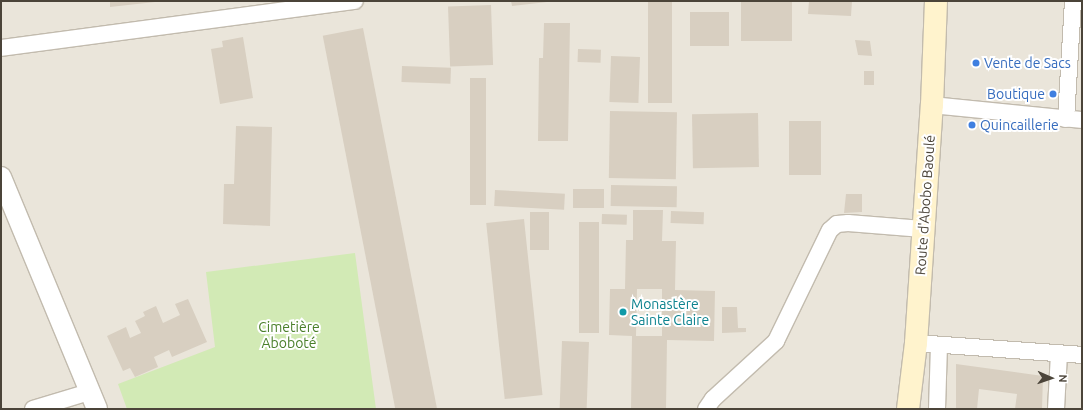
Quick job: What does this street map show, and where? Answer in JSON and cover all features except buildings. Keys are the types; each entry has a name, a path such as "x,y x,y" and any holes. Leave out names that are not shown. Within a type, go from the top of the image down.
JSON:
{"main road":[{"name":"Route d'Abobo Baoulé","path":"908,409 916,343 932,105 936,1"}],"street":[{"path":"1,48 355,1"},
{"path":"1066,119 1073,1"},
{"path":"932,105 1082,120"},
{"path":"1,177 5,197 93,400 33,409"},
{"path":"706,409 712,399 776,341 830,230 837,224 848,223 923,229"},
{"path":"916,343 1082,356"},
{"path":"937,409 939,345"},
{"path":"1056,409 1059,354"}],"shaded area":[{"path":"1,1 1082,1 1082,409 1,409"}],"green space":[{"name":"Cimetière Aboboté","path":"355,253 376,409 127,409 118,384 215,347 206,272"}],"place":[{"name":"Vente de Sacs","path":"976,63"},
{"name":"Boutique","path":"1053,94"},
{"name":"Quincaillerie","path":"972,125"},
{"name":"Monastère Sainte Claire","path":"623,312"}]}
